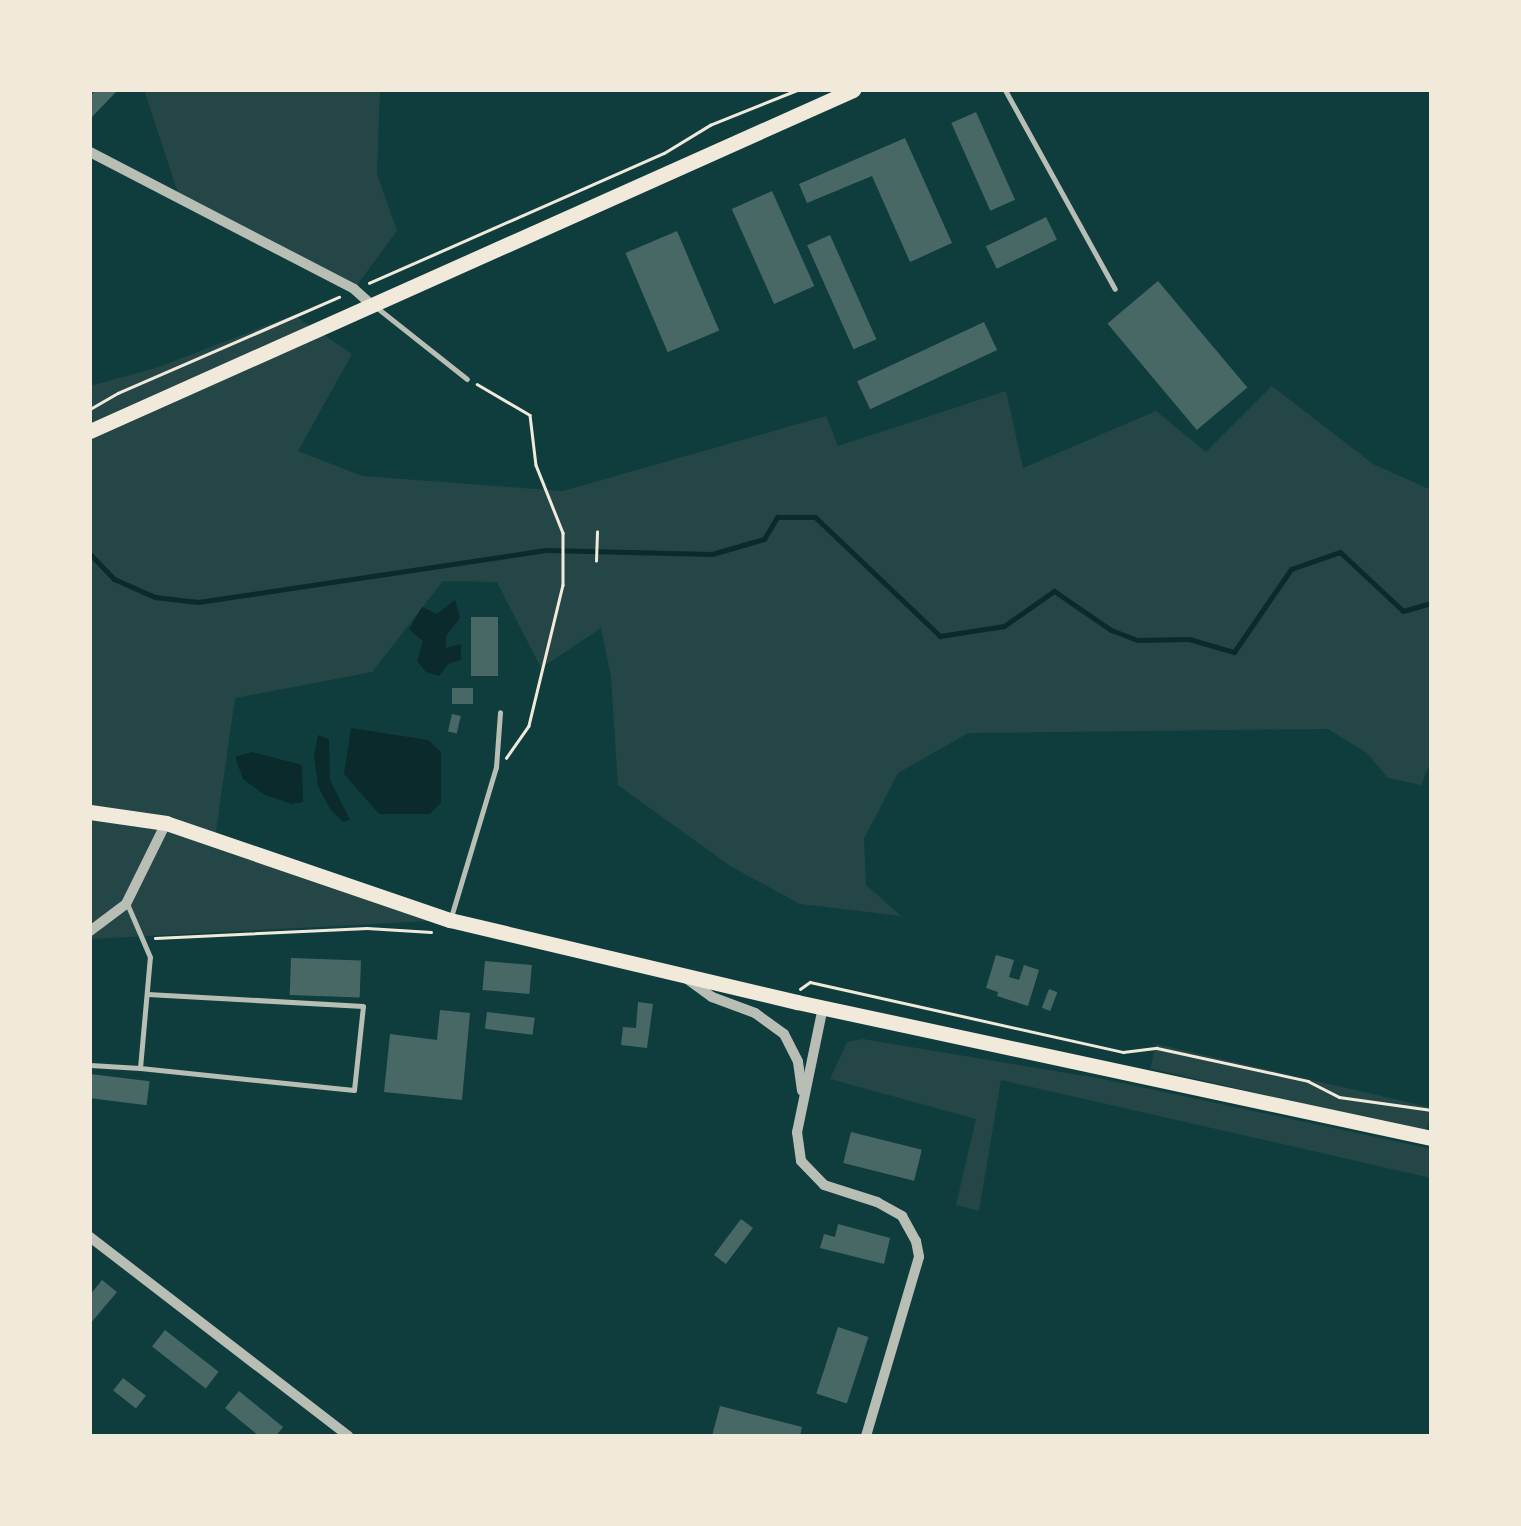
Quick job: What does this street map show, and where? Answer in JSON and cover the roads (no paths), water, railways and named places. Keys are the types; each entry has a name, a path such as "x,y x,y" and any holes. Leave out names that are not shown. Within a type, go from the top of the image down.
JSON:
{"main road":[{"path":"90,432 854,90"},
{"path":"90,812 166,823 450,920 682,976 1431,1138"}],"street":[{"path":"90,152 354,290 374,306"},
{"path":"90,931 126,904 166,823"},
{"path":"682,976 712,997 755,1013 784,1034 798,1062 803,1102"},
{"path":"822,1007 797,1141 807,1171 824,1185 892,1209 902,1216 916,1242 917,1274 866,1436"},
{"path":"90,1237 348,1436"}],"lane":[{"path":"1004,90 1115,289"},
{"path":"374,306 467,379"},
{"path":"450,920 496,767 500,712"},
{"path":"126,904 150,957 140,1068"},
{"path":"90,1065 354,1090 364,1006 147,994"}],"waterway":[{"path":"90,554 114,579 155,597 198,602 547,550 712,554 764,539 777,517 815,517 940,636 1004,626 1054,591 1111,630 1137,640 1189,639 1234,652 1291,569 1340,552 1403,611 1431,603"}]}
